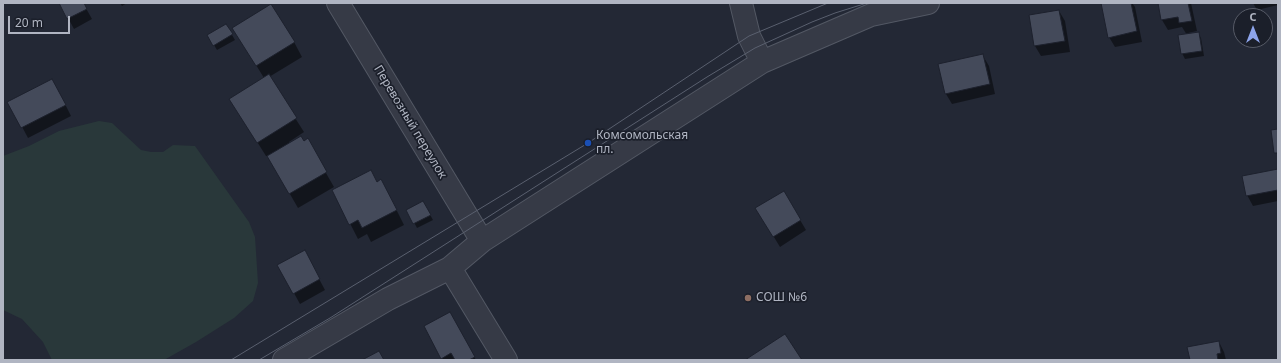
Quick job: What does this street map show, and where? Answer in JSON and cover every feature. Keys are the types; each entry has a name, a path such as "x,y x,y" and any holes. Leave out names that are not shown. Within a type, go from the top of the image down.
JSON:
{"street":[{"name":"Перевозный переулок","path":"338,3 482,241"},
{"path":"741,3 749,36 762,62"},
{"path":"284,360 388,299 450,268 482,241 762,62 871,16 928,3"},
{"path":"450,268 506,360"}],"shaded area":[{"path":"99,121 112,123 141,150 163,152 173,145 195,146 249,222 255,237 258,283 253,301 234,318 164,360 52,360 43,342 22,319 3,310 3,156 29,146 59,131"}],"building":[{"path":"59,3 84,3 87,9 67,19"},
{"path":"1101,3 1131,3 1137,31 1108,38"},
{"path":"1158,3 1188,3 1192,21 1179,23 1178,17 1161,20"},
{"path":"271,4 295,42 256,66 232,28"},
{"path":"1059,10 1065,41 1034,46 1029,15"},
{"path":"226,24 233,34 213,46 207,35"},
{"path":"1199,32 1202,51 1181,54 1178,35"},
{"path":"983,54 990,84 945,94 938,64"},
{"path":"269,74 297,118 257,143 229,99"},
{"path":"52,79 66,105 21,128 7,102"},
{"path":"1278,129 1278,153 1274,153 1271,130"},
{"path":"301,136 304,141 308,138 327,172 289,194 267,156"},
{"path":"1278,169 1278,190 1246,196 1242,176"},
{"path":"371,170 377,182 381,179 397,210 362,228 358,220 349,225 332,190"},
{"path":"784,191 801,220 773,237 755,208"},
{"path":"423,201 431,215 413,224 406,210"},
{"path":"305,250 320,279 293,294 277,265"},
{"path":"450,312 475,357 469,360 455,360 451,353 441,359 424,326"},
{"path":"785,334 802,360 745,360"},
{"path":"1219,341 1221,353 1217,354 1218,360 1190,360 1187,347"},
{"path":"379,351 384,360 362,360"}],"tram line":[{"path":"231,360 588,143 749,36 828,3"},
{"path":"259,360 330,318 707,77 755,48 812,22 867,3"}],"place":[{"name":"Комсомольская пл.","path":"588,143"},
{"name":"СОШ №6","path":"748,298"}]}
